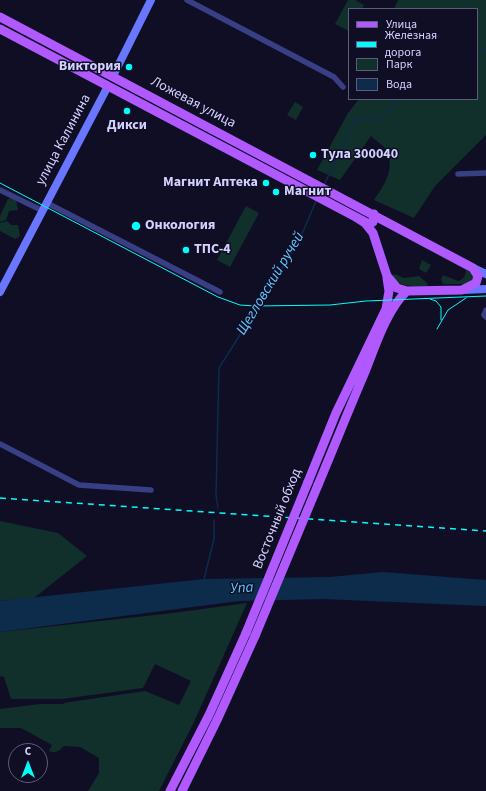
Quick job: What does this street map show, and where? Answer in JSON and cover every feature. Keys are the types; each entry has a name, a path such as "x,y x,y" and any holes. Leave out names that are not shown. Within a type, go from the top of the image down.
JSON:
{"main road":[{"name":"Ложевая улица","path":"0,17 374,214 473,268"},
{"name":"Ложевая улица","path":"0,29 369,224 373,222 374,214"},
{"name":"улица Калинина","path":"108,86 113,76"},
{"path":"300,187 300,180 306,178"},
{"name":"Ложевая улица","path":"354,216 365,223 373,233 387,276 392,285 406,291"},
{"path":"406,291 462,290 472,287 476,283 478,276 473,268"},
{"name":"Восточный обход","path":"182,791 218,718 308,482 336,413 386,309 389,291 387,276"},
{"name":"Восточный обход","path":"170,791 250,634 318,485 393,308 406,291"}],"street":[{"name":"улица Калинина","path":"113,76 151,0"},
{"path":"187,0 334,77 343,87"},
{"name":"улица Калинина","path":"0,292 108,86"},
{"path":"458,174 486,173"},
{"path":"0,190 43,212"},
{"path":"47,203 220,292"},
{"path":"473,268 486,274"},
{"path":"462,290 486,289"},
{"path":"486,310 484,315 486,317"},
{"path":"0,444 79,485 151,490"}],"green space":[{"path":"348,0 355,0 364,5 362,8 348,8 348,30 335,24"},
{"path":"398,0 486,0 486,135 435,186 414,218 374,200 385,183 390,165 386,150 371,136 340,180 317,170 348,113 358,100 478,100 478,8 394,8"},
{"path":"295,102 303,107 296,120 287,115"},
{"path":"8,199 16,199 18,210 9,211 6,220 0,222 0,216"},
{"path":"246,206 259,213 230,267 217,260"},
{"path":"7,221 11,225 18,225 20,236 15,239 0,231 0,223"},
{"path":"395,230 473,270 474,280 468,284 443,284 441,279 443,275 458,281 464,277 466,270 397,233"},
{"path":"422,260 431,265 426,273 419,269"},
{"path":"394,274 404,278 419,276 428,284 427,286 412,286 399,283 392,276"},
{"path":"0,521 58,533 87,556 34,598 0,601"},
{"path":"247,603 194,722 159,791 88,791 99,773 99,758 80,747 64,746 57,752 51,752 49,751 52,745 21,728 0,728 0,709 40,704 65,704 63,703 145,691 179,705 191,681 155,664 143,688 62,699 11,699 4,677 0,676 0,632 173,613"}],"water":[{"name":"Упа","path":"383,572 486,580 486,606 323,599 239,601 0,632 0,601 204,579 329,577"}],"waterway":[{"name":"Щегловский ручей","path":"478,53 486,49"},
{"name":"Щегловский ручей","path":"324,185 355,119 379,120 398,100"},
{"name":"Щегловский ручей","path":"218,508 216,495 219,368 299,241 316,201"},
{"name":"Щегловский ручей","path":"204,579 214,539 214,520"}],"tram line":[{"path":"0,183 218,297 240,305 330,305 366,301 486,296"},
{"path":"437,329 448,310 466,298"},
{"path":"430,299 436,301 441,307 441,320"}],"railway":[{"path":"0,498 486,531"}],"place":[{"name":"Виктория","path":"129,67"},
{"name":"Дикси","path":"127,111"},
{"name":"Тула 300040","path":"313,155"},
{"name":"Магнит Аптека","path":"266,183"},
{"name":"Магнит","path":"276,192"},
{"name":"Онкология","path":"136,226"},
{"name":"ТПС-4","path":"186,250"}]}
